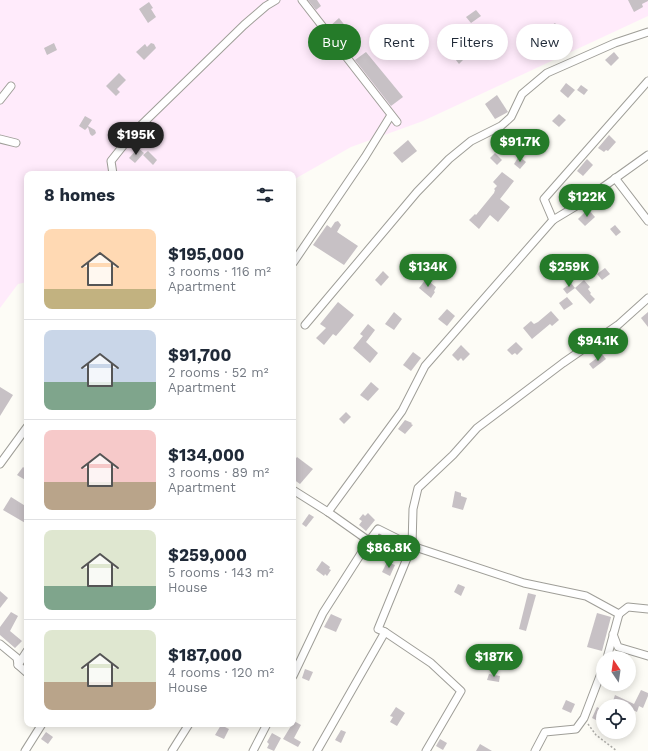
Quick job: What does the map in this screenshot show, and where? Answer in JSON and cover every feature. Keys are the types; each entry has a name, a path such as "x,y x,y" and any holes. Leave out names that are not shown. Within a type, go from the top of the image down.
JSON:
{"street":[{"path":"113,171 111,161 134,132 244,25 266,6 276,0"},
{"path":"302,0 397,122"},
{"path":"305,325 417,192 465,145 501,126 511,117 522,94 547,73 615,43 648,32"},
{"path":"553,220 544,199 648,81"},
{"path":"0,100 10,86"},
{"path":"296,259 365,157 391,115"},
{"path":"0,139 16,143"},
{"path":"328,512 402,411 425,366 553,220 578,205 648,154"},
{"path":"615,178 648,221"},
{"path":"426,751 461,691 431,663 385,632 378,629 412,546 413,509 418,488 453,455 477,428 563,363 618,325 648,298"},
{"path":"0,464 24,431"},
{"path":"296,492 369,541"},
{"path":"296,670 323,613 378,529 412,546 524,583 586,596 619,614"},
{"path":"609,651 619,614 628,607 648,609"},
{"path":"317,751 385,632"},
{"path":"613,634 618,647 648,656"},
{"path":"0,644 16,658 18,665 24,671"},
{"path":"18,665 24,656"},
{"path":"535,751 545,732 576,729 584,718 596,686"},
{"path":"25,751 40,727"},
{"path":"172,751 187,727"},
{"path":"252,751 265,727"}],"path":[{"path":"584,718 596,735 617,751"}],"shaded area":[{"path":"0,0 648,0 648,16 573,51 573,24 516,24 516,60 554,60 423,121 351,147 296,178 296,171 24,171 24,283 18,284 0,308"}],"building":[{"path":"308,0 317,0 321,6 316,10"},
{"path":"628,0 648,1 642,4 643,7 634,12"},
{"path":"149,2 156,17 148,23 139,9"},
{"path":"476,10 481,16 471,23 466,17"},
{"path":"339,18 344,24 332,24"},
{"path":"54,43 57,50 47,55 44,48"},
{"path":"151,43 154,44 156,48 144,60 136,52 145,44 147,47"},
{"path":"366,52 369,56 369,60 373,60 403,97 391,106 355,60 361,60 361,56"},
{"path":"614,52 619,58 611,66 605,60"},
{"path":"456,60 463,60 459,64"},
{"path":"119,73 126,80 117,89 120,92 116,96 106,86"},
{"path":"566,83 575,90 568,98 560,91"},
{"path":"581,85 588,90 584,95 577,90"},
{"path":"497,95 508,112 495,119 485,104"},
{"path":"559,114 566,120 559,127 552,121"},
{"path":"85,116 92,120 88,126 95,130 96,133 92,136 88,127 85,130 79,126"},
{"path":"609,135 616,142 608,151 606,150 604,152 598,148"},
{"path":"408,140 417,151 402,163 393,153"},
{"path":"138,148 144,153 135,163 129,158"},
{"path":"148,151 157,160 153,165 143,155"},
{"path":"495,153 502,160 497,165 490,158"},
{"path":"519,156 526,162 520,169 514,164"},
{"path":"587,159 593,165 583,176 577,171"},
{"path":"502,172 514,181 500,199 510,207 498,222 490,215 479,229 469,220 475,214 476,215 494,193 494,189 497,186 493,182"},
{"path":"588,209 595,217 585,226 578,219"},
{"path":"338,221 341,225 337,232 358,246 344,265 313,245 327,225 331,228 335,222"},
{"path":"615,225 621,232 616,236 610,229"},
{"path":"605,268 610,274 602,280 597,274"},
{"path":"383,271 389,277 381,286 375,280"},
{"path":"426,279 436,287 431,298 419,288"},
{"path":"584,280 590,287 588,289 591,293 590,294 595,299 590,304 575,288"},
{"path":"571,283 575,288 567,294 563,289"},
{"path":"567,297 573,304 564,310 559,303"},
{"path":"338,302 354,315 336,336 333,334 324,345 316,338 326,328 320,324"},
{"path":"447,309 455,316 447,326 438,319"},
{"path":"551,311 559,320 552,326 550,324 532,339 523,328 531,321 534,324 538,322"},
{"path":"394,312 402,319 394,330 385,324"},
{"path":"648,312 648,327 641,318"},
{"path":"368,324 375,330 366,342 378,353 370,363 353,348 363,336 360,334"},
{"path":"516,342 523,349 517,355 515,353 512,355 507,350"},
{"path":"461,345 470,354 463,361 461,358 458,361 452,355"},
{"path":"413,352 421,358 411,371 403,365"},
{"path":"602,354 606,359 593,369 589,364"},
{"path":"371,382 379,389 368,401 360,395"},
{"path":"0,387 13,395 0,416"},
{"path":"346,412 351,417 344,424 339,419"},
{"path":"405,420 413,425 405,434 398,429"},
{"path":"297,457 313,469 300,484 296,481"},
{"path":"23,467 24,468 24,479 17,475"},
{"path":"455,491 461,493 461,496 467,498 463,510 452,507"},
{"path":"11,497 24,505 24,522 3,510"},
{"path":"368,513 375,520 366,531 359,525 362,521 359,519 363,514 365,516"},
{"path":"309,514 314,517 306,527 302,524"},
{"path":"374,546 380,551 374,558 368,553"},
{"path":"322,561 330,567 329,569 331,570 327,576 325,574 324,576 316,570"},
{"path":"387,562 395,565 390,576 382,572"},
{"path":"458,584 465,587 461,596 454,592"},
{"path":"0,591 8,598 0,608"},
{"path":"528,593 536,595 526,631 519,629"},
{"path":"11,612 18,616 10,631 22,641 15,648 0,635 0,627"},
{"path":"597,613 611,617 602,651 587,647"},
{"path":"331,614 342,619 336,632 324,627"},
{"path":"305,669 313,672 309,681 302,678"},
{"path":"489,674 500,676 499,682 487,680"},
{"path":"641,690 648,693 643,708 639,706 637,712 636,700"},
{"path":"615,695 623,699 614,699"},
{"path":"566,700 575,704 571,713 562,709"},
{"path":"396,707 405,713 397,726 390,722 393,717 390,716"},
{"path":"596,709 596,720 592,718"},
{"path":"296,722 301,725 294,738 301,742 298,747 283,739 290,727 296,727"},
{"path":"220,727 229,729 224,739 215,735"},
{"path":"341,730 346,732 341,743 335,740"},
{"path":"46,732 53,737 48,744 41,739"},
{"path":"272,733 281,738 274,751 267,748 269,744 267,742"},
{"path":"440,739 447,743 443,750 436,746"},
{"path":"480,744 492,751 476,751"}]}
